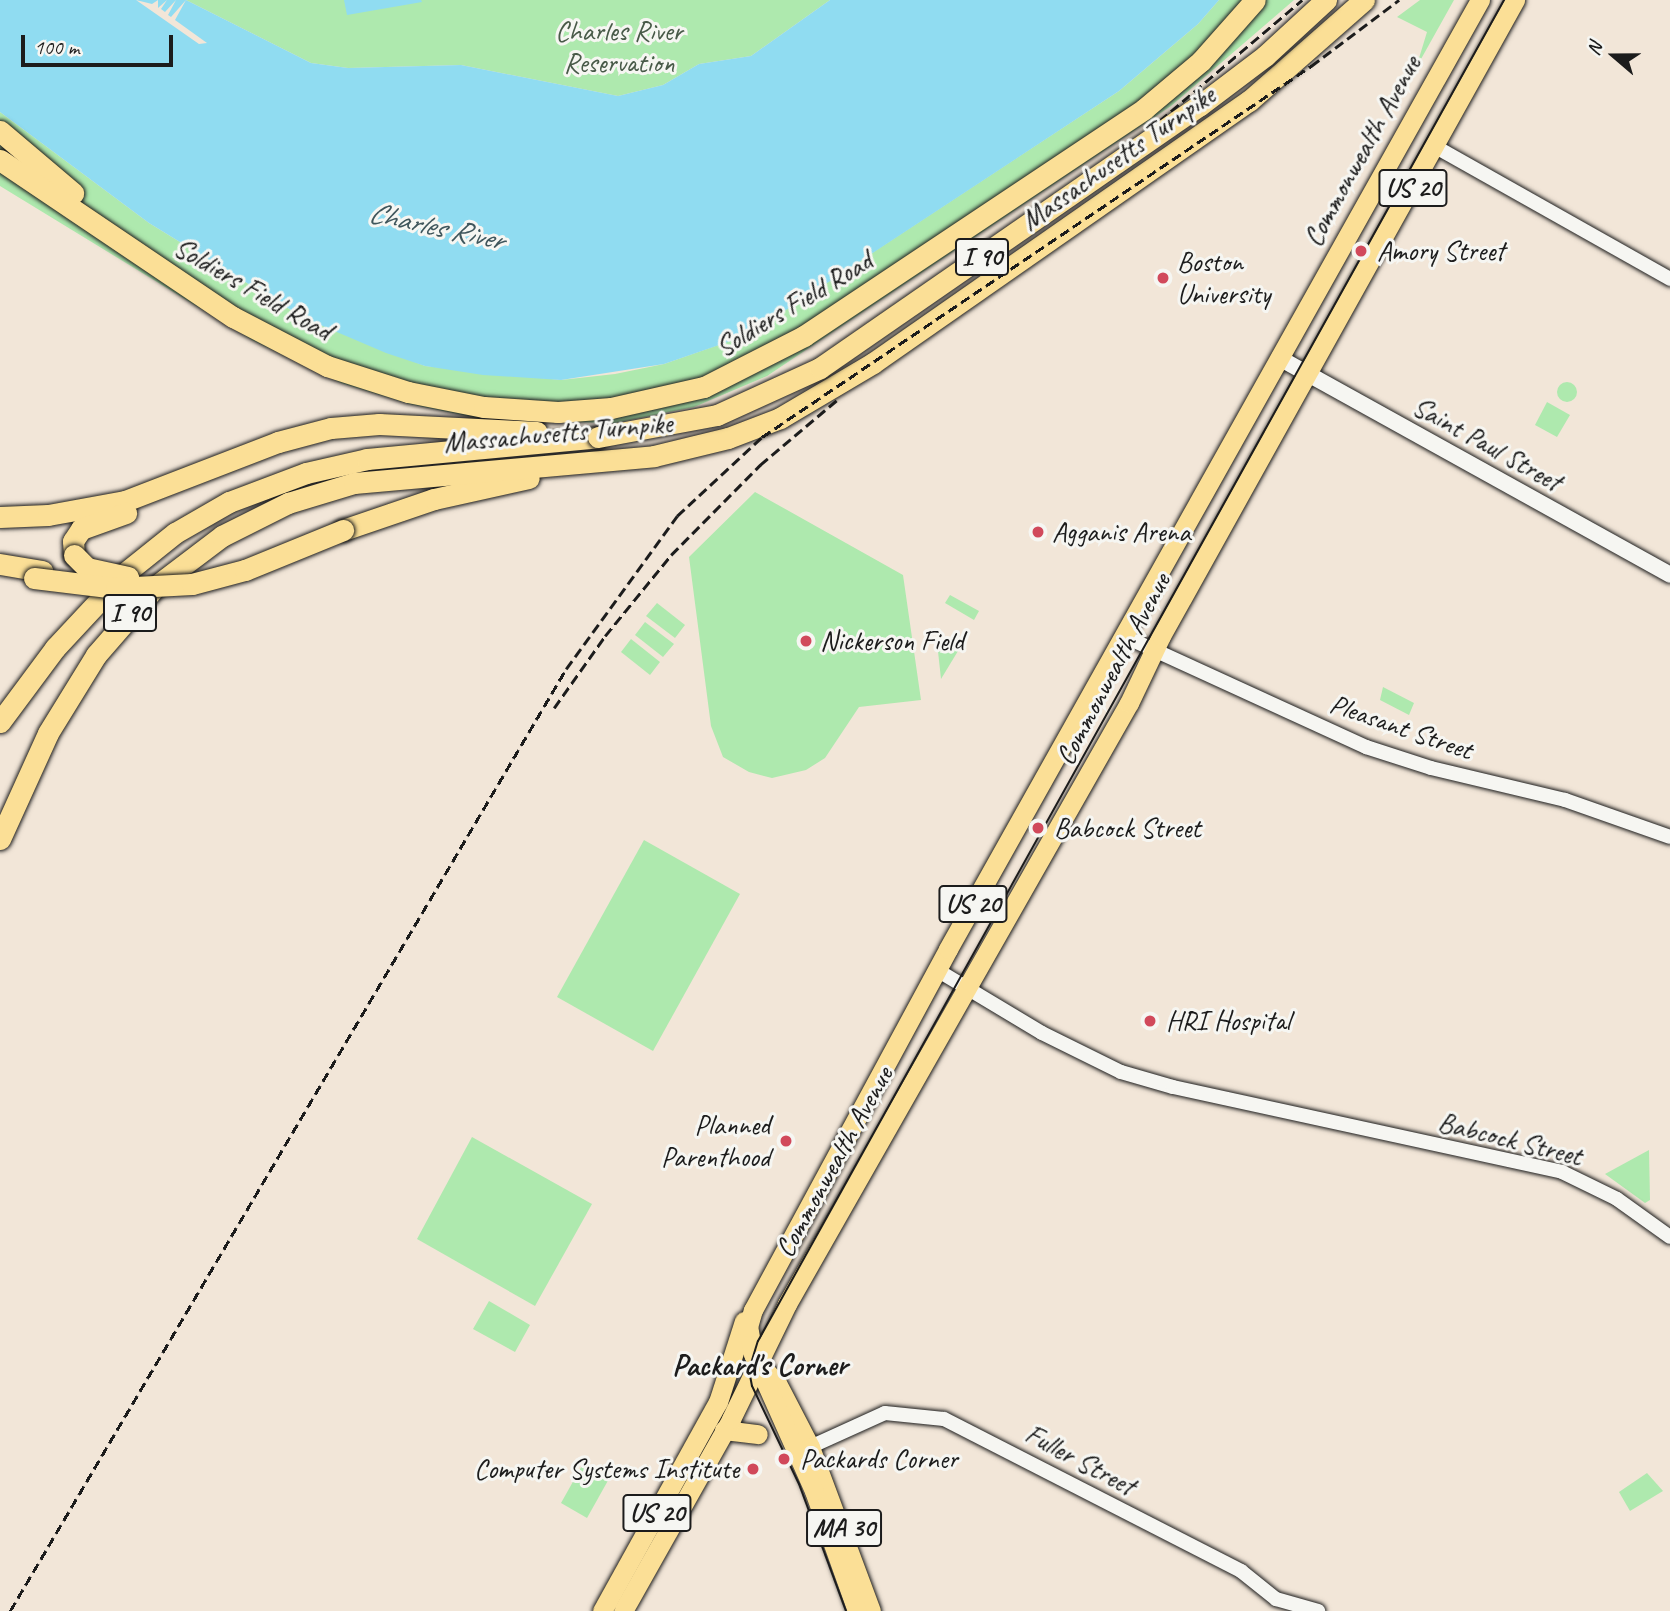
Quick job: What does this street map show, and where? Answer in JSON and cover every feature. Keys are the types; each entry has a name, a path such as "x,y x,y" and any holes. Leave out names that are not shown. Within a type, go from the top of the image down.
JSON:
{"highway":[{"name":"Soldiers Field Road","path":"0,144 252,313 352,361 423,383 488,394 562,399 627,393 718,367 800,323 1136,99 1191,52 1238,0"},
{"name":"Soldiers Field Road","path":"0,160 233,317 337,369 408,392 484,407 548,412 621,407 712,384 804,336 1144,110 1200,61 1255,0"},
{"name":"Massachusetts Turnpike","path":"0,722 68,632 158,546 248,494 352,473 598,437 717,415 778,390 827,363 1199,107 1265,56 1326,0"},
{"name":"Massachusetts Turnpike","path":"0,839 61,709 107,640 143,598 192,556 246,522 352,473 421,474 598,462 710,443 771,421 830,391 1249,101 1364,0"},
{"path":"0,131 73,193"},
{"path":"0,517 134,499 306,434 368,424 598,437"},
{"path":"0,574 38,575 134,586 221,578 343,530 434,499 598,462"},
{"path":"199,474 150,503 85,526 75,538 74,555 86,567 117,575 183,577 226,569 307,537 343,530"},
{"path":"0,509 67,510"},
{"path":"0,564 38,575"}],"main road":[{"name":"Commonwealth Avenue","path":"857,1611 814,1491 766,1390 748,1327 766,1286 937,970 1126,637 1480,0"},
{"name":"Commonwealth Avenue","path":"758,1363 965,986 1129,703 1154,652 1515,0"},
{"name":"Saint Paul Street","path":"1279,358 1670,575"},
{"name":"US 20","path":"602,1611 718,1402 738,1334 766,1286"},
{"name":"Commonwealth Avenue","path":"758,1363 777,1383 810,1447 871,1611"},
{"name":"US 20","path":"623,1611 724,1430 758,1363"},
{"path":"718,1402 758,1363"},
{"path":"724,1430 758,1434"}],"street":[{"path":"1436,147 1670,279"},
{"name":"Pleasant Street","path":"1126,637 1375,750 1565,800 1670,837"},
{"name":"Babcock Street","path":"937,970 1042,1033 1121,1072 1209,1096 1562,1172 1617,1199 1670,1237"},
{"name":"Fuller Street","path":"810,1447 876,1415 926,1415 982,1435 1122,1511 1241,1571 1276,1600 1318,1611"}],"green space":[{"name":"Charles River Reservation","path":"186,0 830,0 751,56 699,64 663,85 618,96 461,65 348,68 311,63"},
{"path":"1219,0 1294,0 1171,106 767,376 694,407 615,423 487,420 409,404 341,383 252,340 0,186 0,112 149,223 304,318 425,366 561,380 615,374 664,364 747,335 1119,91 1198,24"},
{"path":"1420,0 1454,0 1416,68 1427,32 1397,17"},
{"path":"1567,382 1574,385 1577,392 1574,399 1567,402 1560,399 1557,392 1560,385"},
{"path":"1547,402 1570,415 1557,437 1535,425"},
{"name":"Nickerson Field","path":"755,492 903,575 921,700 859,707 825,758 806,770 772,778 749,772 723,757 711,726 689,557"},
{"path":"950,595 979,611 974,620 945,603"},
{"path":"657,603 685,625 675,638 646,616"},
{"path":"645,622 674,644 663,657 635,635"},
{"path":"631,639 660,662 650,675 621,652"},
{"path":"939,639 958,651 941,679 937,642"},
{"path":"1383,687 1414,703 1409,715 1380,700"},
{"path":"644,840 740,894 653,1051 557,997"},
{"path":"472,1137 592,1204 535,1306 417,1239"},
{"path":"1649,1150 1650,1200 1645,1203 1605,1174"},
{"path":"489,1301 530,1325 515,1352 473,1329"},
{"path":"584,1462 610,1477 587,1518 561,1503"},
{"path":"1647,1473 1663,1491 1630,1511 1619,1492"}],"water":[{"name":"Charles River","path":"0,0 186,0 311,63 348,68 461,65 618,96 663,85 699,64 751,56 830,0 1219,0 1198,24 1119,91 748,335 664,364 561,380 483,375 425,366 386,353 304,318 149,223 0,112"},
{"path":"344,0 421,0 422,2 347,15"}],"pier":[{"path":"136,0 152,4 158,0 158,8 167,0 161,9 165,12 176,0 168,15 171,17 186,0 175,20 207,43 199,44"}],"tram line":[{"path":"846,1611 799,1484 752,1386 749,1370 758,1341 1504,0"}],"railway":[{"path":"851,353 1045,218 1302,0"},
{"path":"10,1611 566,669 677,516 762,437 1311,66 1399,0"},
{"path":"554,708 605,636 671,555 760,465 837,400"}],"place":[{"name":"Amory Street","path":"1361,251"},
{"name":"Boston University","path":"1163,278"},
{"name":"Agganis Arena","path":"1038,532"},
{"name":"Nickerson Field","path":"806,641"},
{"name":"Babcock Street","path":"1038,828"},
{"name":"HRI Hospital","path":"1150,1021"},
{"name":"Planned Parenthood","path":"786,1141"},
{"name":"Packards Corner","path":"784,1459"},
{"name":"Computer Systems Institute","path":"753,1469"}],"district":[{"name":"Packard's Corner","path":"760,1365"}]}
